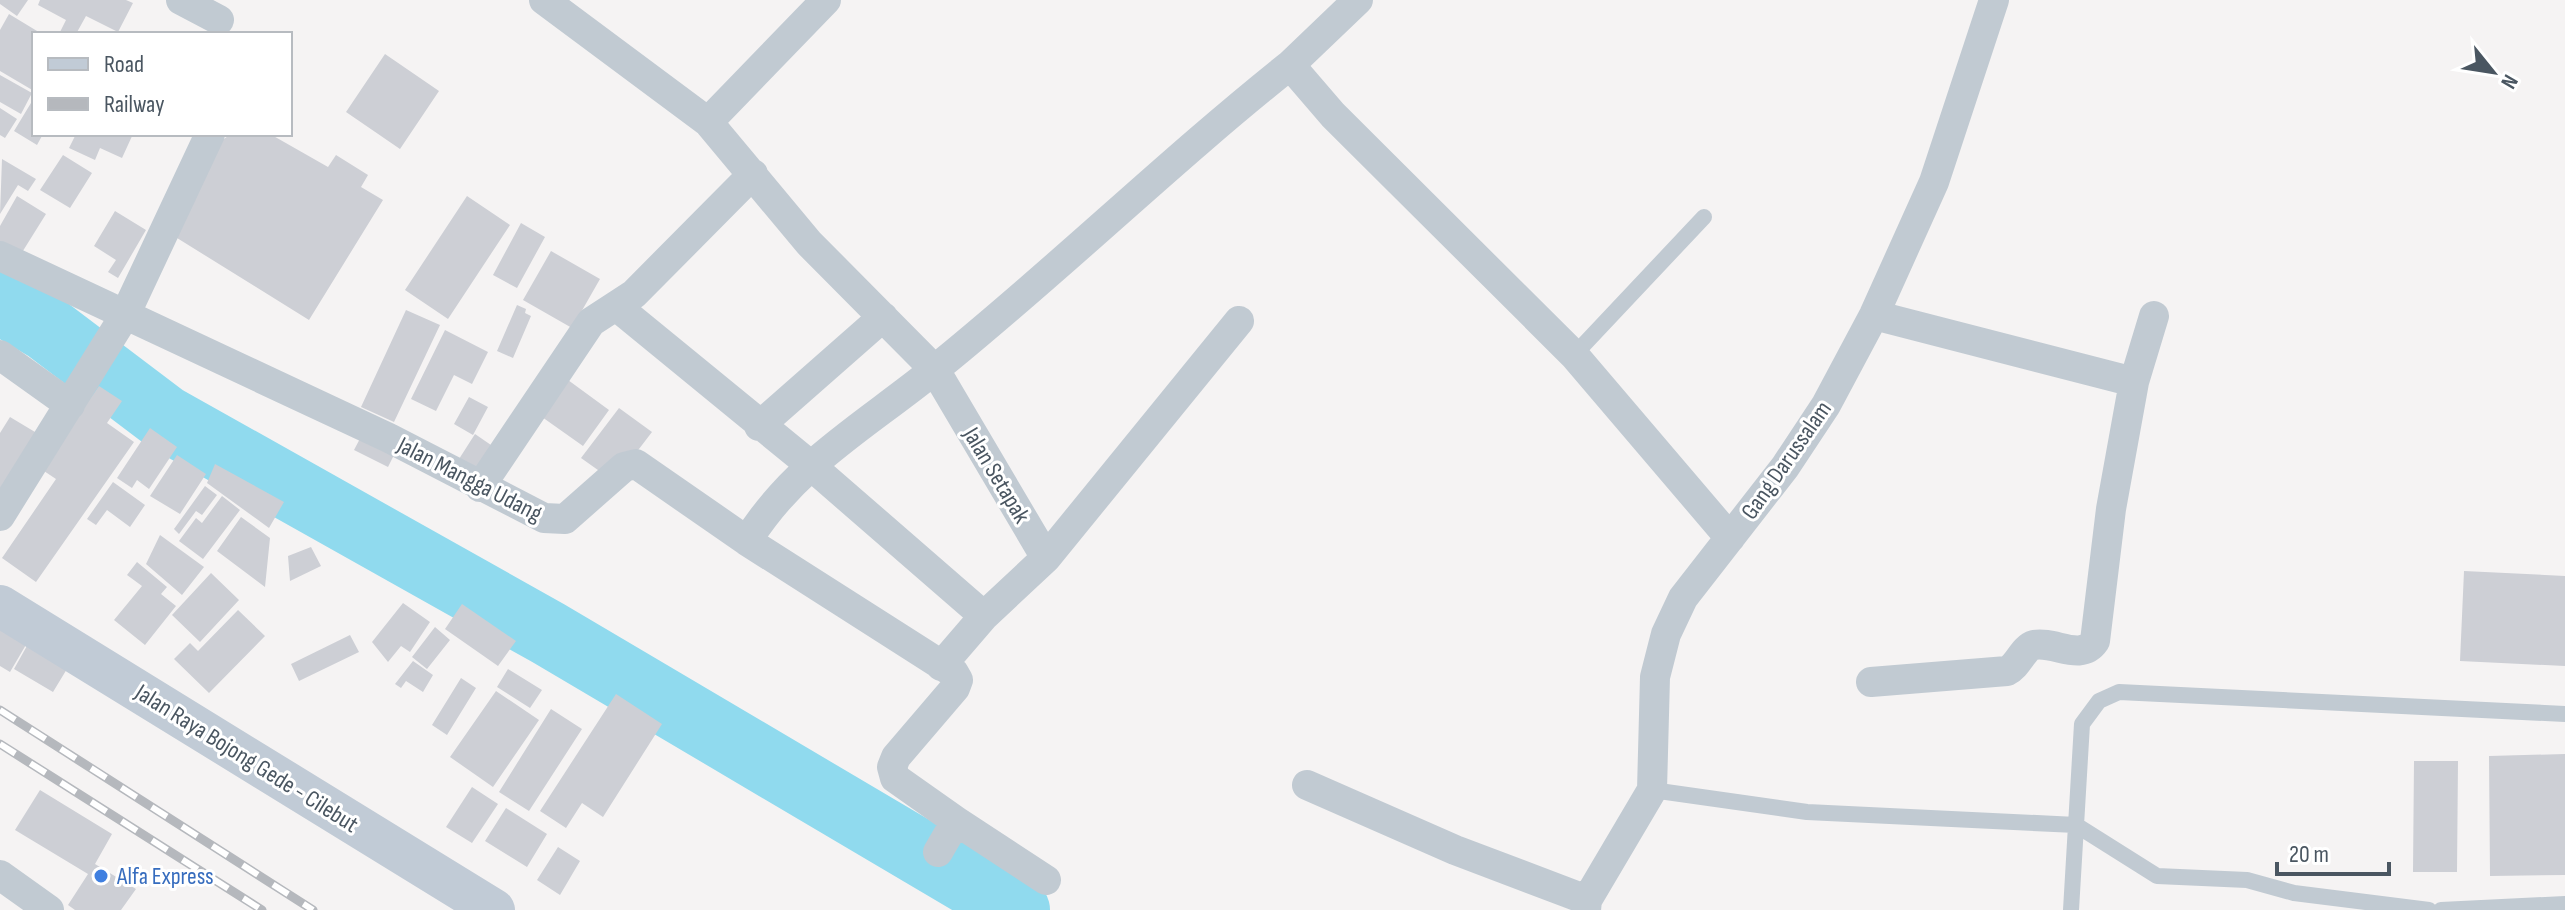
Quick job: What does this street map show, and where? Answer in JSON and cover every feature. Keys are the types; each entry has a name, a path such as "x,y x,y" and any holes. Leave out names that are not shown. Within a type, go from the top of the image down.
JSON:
{"main road":[{"name":"Jalan Raya Bojong Gede - Cilebut","path":"0,606 494,910"}],"street":[{"path":"181,0 219,18"},
{"name":"Jalan Setapak","path":"544,0 708,122 809,243 935,370 1046,558"},
{"path":"708,122 826,0"},
{"path":"1046,880 895,778 892,767 955,688 958,680 954,673 747,541 765,512 809,464 935,370 1290,65 1358,0"},
{"name":"Gang Darussalam","path":"1586,905 1652,790 1655,677 1666,634 1683,598 1785,467 1826,405 1874,315 1934,182 1994,0"},
{"path":"1290,65 1333,115 1574,355 1730,538"},
{"path":"0,516 123,318 209,136"},
{"path":"480,487 591,322 634,294 753,174"},
{"name":"Jalan Mangga Udang","path":"0,256 123,318 389,438 480,487 554,521 565,519 624,467 636,464 747,541"},
{"path":"616,306 809,464 984,616"},
{"path":"1874,315 2134,382"},
{"path":"1871,682 2007,671 2018,666 2027,650 2035,645 2083,651 2090,648 2095,641 2111,509 2134,382 2154,316"},
{"path":"759,426 883,317"},
{"path":"941,666 984,616 1046,558 1239,321"},
{"path":"0,355 78,393"},
{"path":"1307,785 1586,905"},
{"path":"938,852 956,821"},
{"path":"0,875 49,910"}],"lane":[{"path":"1574,355 1704,217"},
{"path":"2071,910 2082,724 2099,701 2119,692 2565,714"},
{"path":"1652,790 1807,812 2076,825 2157,876 2247,880 2294,893 2429,910"},
{"path":"2441,910 2565,904"}],"building":[{"path":"0,0 28,0 17,16 0,4"},
{"path":"40,0 126,0 133,3 118,32 86,16 77,32 60,32 66,20 38,5"},
{"path":"9,14 39,32 32,32 32,90 0,71 0,30"},
{"path":"385,54 439,91 400,149 346,112"},
{"path":"0,75 32,93 21,114 0,102"},
{"path":"32,101 32,136 42,136 37,145 14,131"},
{"path":"0,108 17,119 5,138 0,135"},
{"path":"75,136 132,136 122,158 100,148 95,160 69,148"},
{"path":"228,136 274,136 328,167 336,155 368,175 361,187 383,200 309,320 169,233 218,143"},
{"path":"63,155 92,173 70,208 40,190"},
{"path":"2,159 36,179 28,191 18,185 0,214"},
{"path":"17,196 46,214 16,262 0,254 0,226"},
{"path":"467,196 510,225 448,319 405,290"},
{"path":"115,211 146,230 118,278 108,272 116,260 94,246"},
{"path":"521,223 545,237 517,288 493,275"},
{"path":"551,251 600,279 572,328 523,300"},
{"path":"517,305 526,309 525,313 531,316 513,358 497,351"},
{"path":"406,310 440,325 394,422 361,407"},
{"path":"445,330 488,352 472,384 454,375 436,411 411,399"},
{"path":"568,380 609,410 583,446 542,417"},
{"path":"99,386 122,401 107,423 134,442 36,582 2,558 56,479 41,469"},
{"path":"469,397 488,407 473,435 454,424"},
{"path":"619,408 652,432 629,462 605,475 581,458"},
{"path":"10,417 40,435 0,499 0,433"},
{"path":"150,428 177,447 149,489 137,480 132,488 117,478"},
{"path":"364,431 397,449 388,467 354,450"},
{"path":"475,434 491,445 476,469 459,459"},
{"path":"177,455 206,474 180,514 150,496"},
{"path":"215,464 284,502 269,528 207,483"},
{"path":"113,482 145,505 130,527 107,510 96,525 87,519"},
{"path":"205,486 217,495 202,515 196,511 179,534 174,529"},
{"path":"222,496 240,510 203,559 179,541 196,518 202,523"},
{"path":"241,517 270,538 265,587 217,551"},
{"path":"160,535 204,567 182,595 146,564"},
{"path":"311,547 321,566 290,581 288,556"},
{"path":"137,562 167,587 161,594 176,606 145,645 114,620 142,586 127,575"},
{"path":"2464,571 2565,576 2565,666 2460,661"},
{"path":"211,573 239,600 200,642 172,615"},
{"path":"403,603 430,622 410,652 401,646 388,662 372,642"},
{"path":"462,604 516,641 498,666 445,629"},
{"path":"238,610 265,636 209,693 174,659 190,643 198,651"},
{"path":"0,621 30,638 10,672 0,666"},
{"path":"435,627 450,640 427,669 412,657"},
{"path":"33,635 73,659 53,692 14,669"},
{"path":"350,635 359,652 299,681 291,664"},
{"path":"413,661 433,675 423,692 406,681 401,688 395,684"},
{"path":"508,669 542,690 530,708 497,687"},
{"path":"461,678 476,688 447,735 432,725"},
{"path":"496,691 539,720 493,787 450,757"},
{"path":"616,694 662,724 603,817 582,803 566,828 540,811"},
{"path":"551,709 582,729 529,811 499,792"},
{"path":"2565,754 2565,875 2490,876 2489,756"},
{"path":"2414,761 2458,761 2457,872 2413,872"},
{"path":"472,787 498,804 472,843 446,827"},
{"path":"40,790 112,834 95,864 136,889 121,910 75,910 68,905 88,874 15,830"},
{"path":"506,808 547,834 527,867 485,841"},
{"path":"558,847 580,861 560,895 537,880"}],"waterway":[{"path":"0,301 46,328 165,418 548,633 1017,910"}],"railway":[{"path":"0,710 313,910"},
{"path":"0,744 262,910"}],"place":[{"name":"Alfa Express","path":"101,876"}]}
